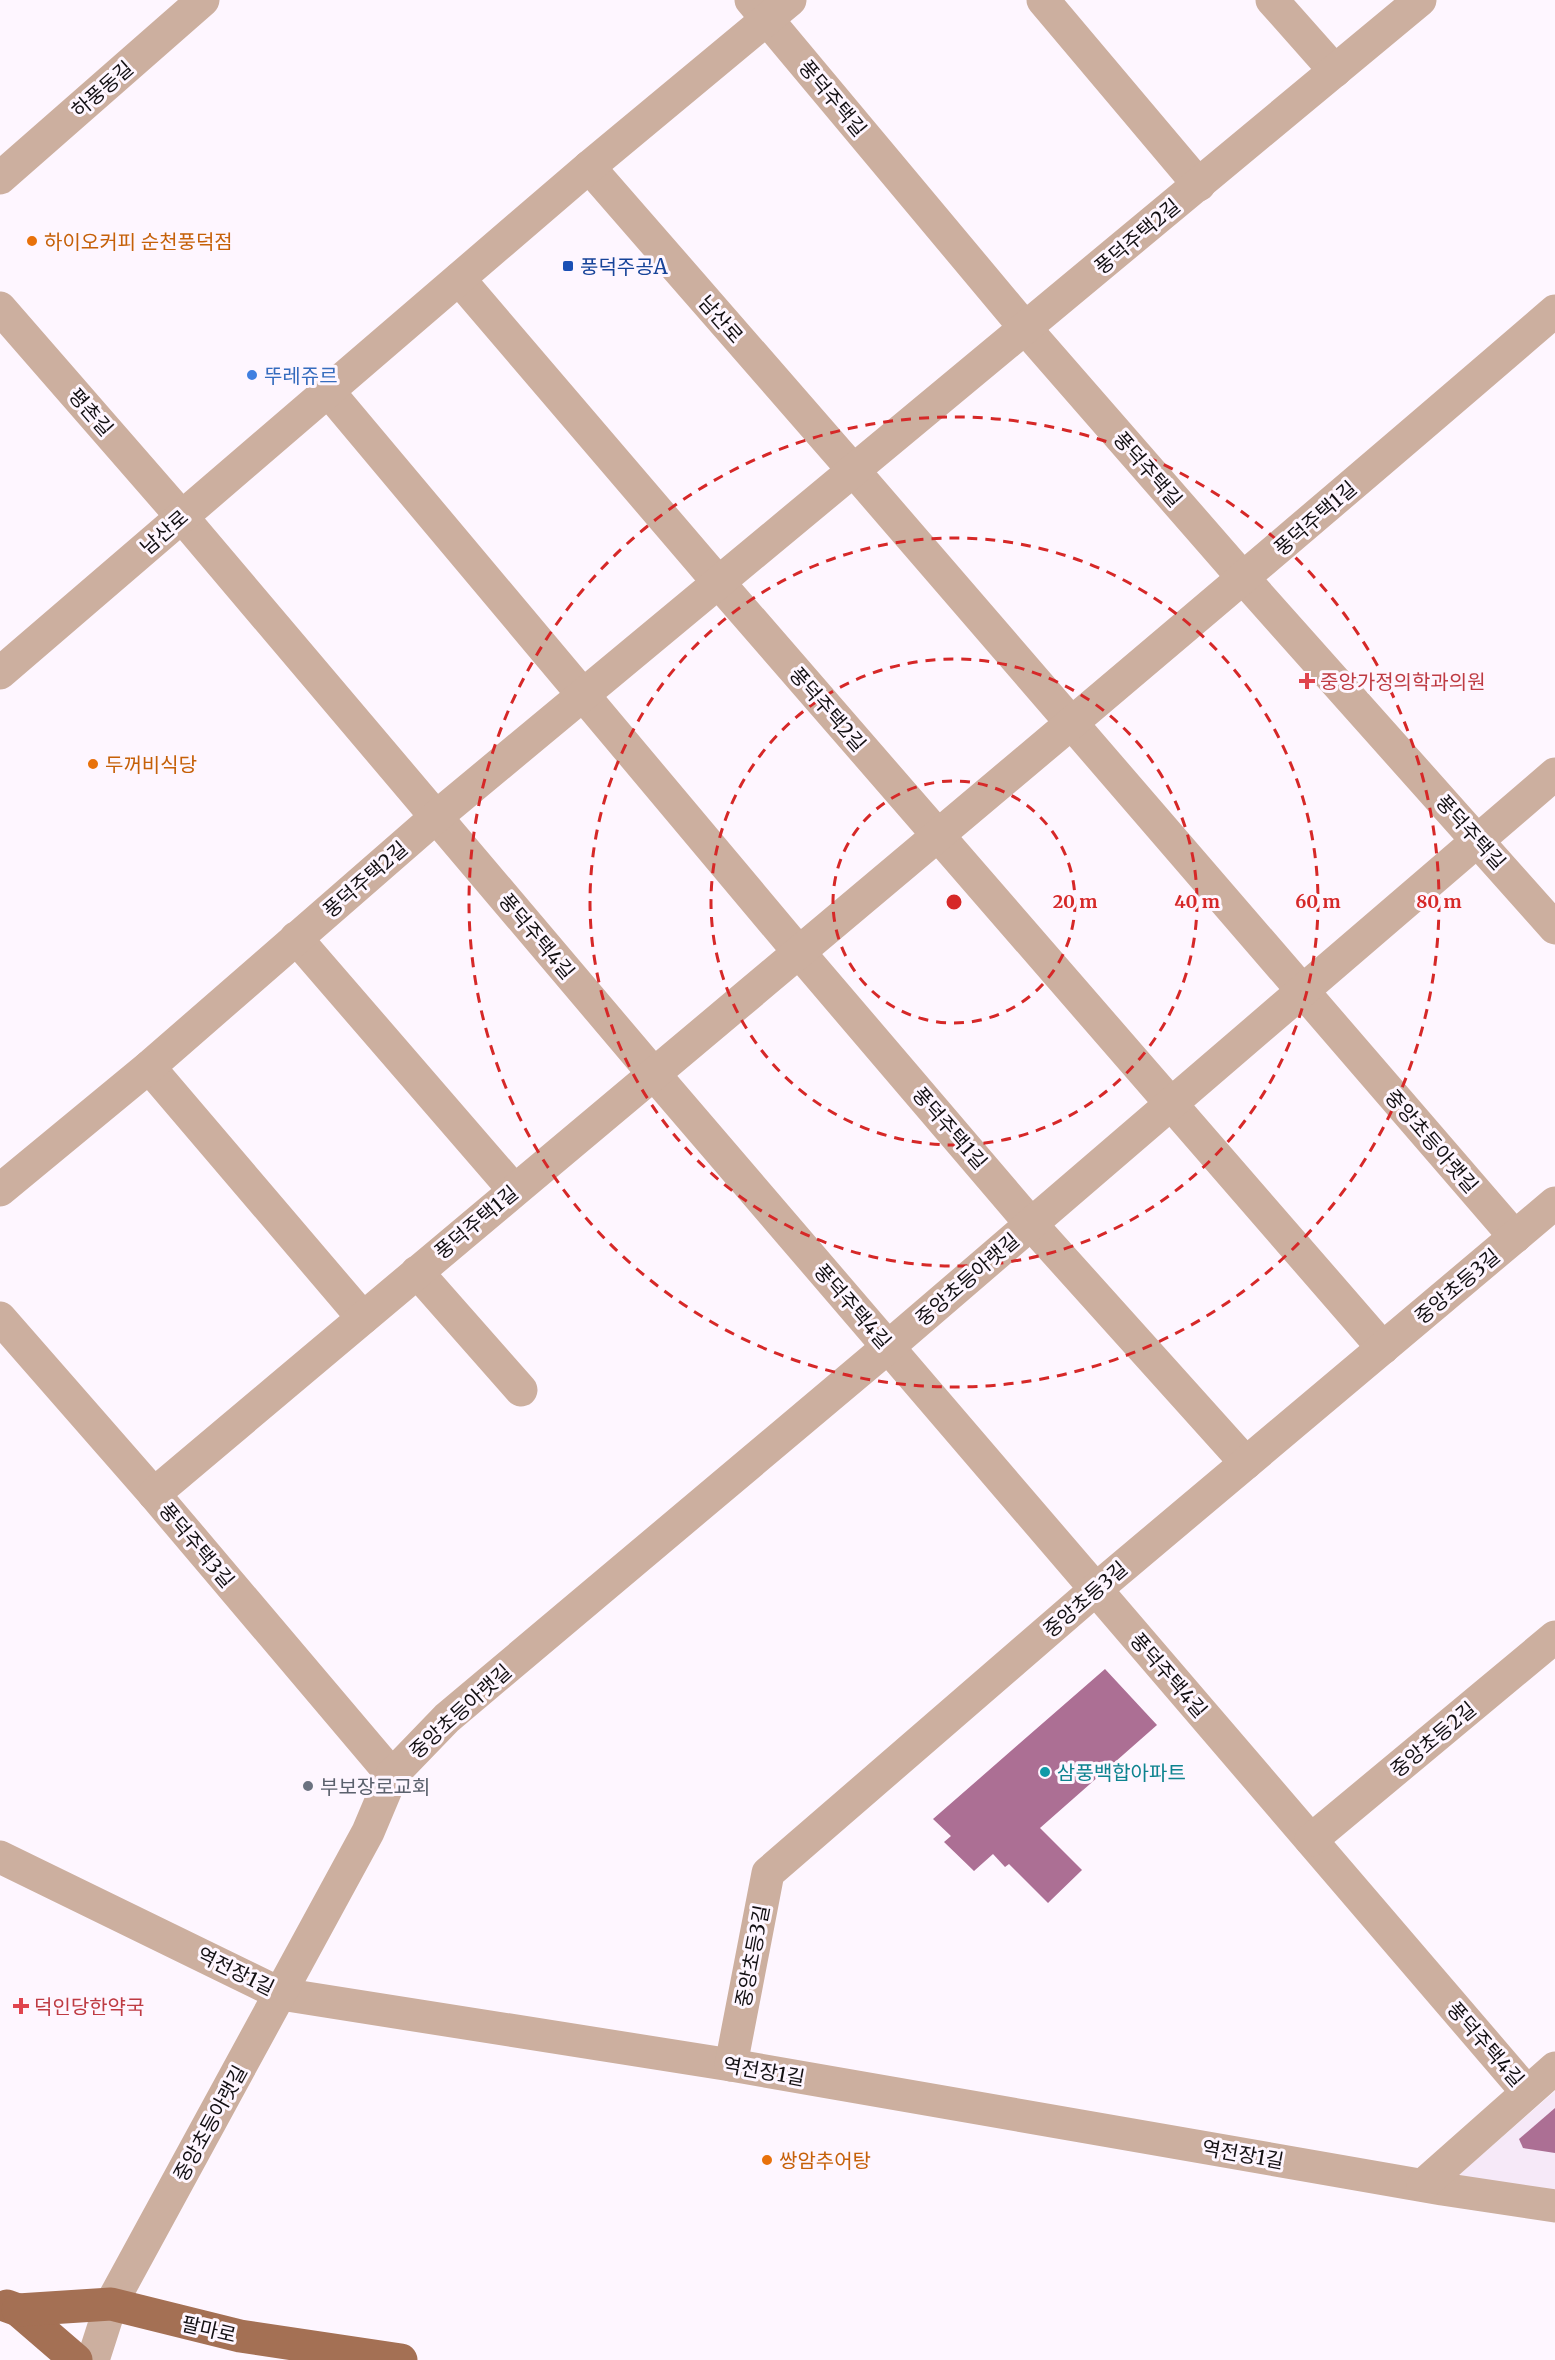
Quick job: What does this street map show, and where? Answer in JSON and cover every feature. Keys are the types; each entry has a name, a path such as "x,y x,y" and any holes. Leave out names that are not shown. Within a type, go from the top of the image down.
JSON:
{"main road":[{"name":"팔마로","path":"9,2306 111,2304 240,2336 401,2360"},
{"name":"팔마로","path":"9,2306 76,2360"}],"street":[{"name":"하풍동길","path":"0,177 203,0"},
{"path":"1043,0 1199,184"},
{"path":"1272,0 1335,71"},
{"name":"풍덕주택2길","path":"0,1190 149,1067 436,817 1420,0"},
{"name":"남산로","path":"0,673 459,279 769,6"},
{"name":"풍덕주택길","path":"769,6 1026,329 1244,579 1479,840 1555,928"},
{"name":"남산로","path":"588,167 854,471"},
{"path":"459,279 719,583"},
{"name":"평촌길","path":"0,308 182,517"},
{"name":"풍덕주택1길","path":"154,1494 798,951 1244,579 1555,311"},
{"path":"328,391 798,951"},
{"path":"854,471 1303,991"},
{"name":"풍덕주택4길","path":"182,517 653,1073 1527,2092"},
{"name":"풍덕주택2길","path":"719,583 938,835"},
{"name":"중앙초등아랫길","path":"93,2360 111,2304 368,1832 392,1775 447,1718 888,1347 1555,774"},
{"path":"938,835 1383,1348"},
{"path":"296,938 514,1190"},
{"name":"풍덕주택1길","path":"798,951 1031,1224"},
{"name":"중앙초등아랫길","path":"1303,991 1515,1237"},
{"path":"149,1067 363,1318"},
{"name":"중앙초등3길","path":"730,2065 768,1873 1095,1590 1555,1203"},
{"name":"중앙초등아랫길","path":"1031,1224 1246,1463"},
{"path":"417,1272 521,1390"},
{"name":"풍덕주택3길","path":"0,1318 154,1494 392,1775"},
{"name":"중앙초등2길","path":"1311,1840 1555,1637"},
{"name":"역전장1길","path":"0,1857 281,1994 730,2065 1423,2186 1555,2206"},
{"path":"1423,2186 1555,2068"}],"shaded area":[{"path":"1555,2091 1555,2206 1442,2189"}],"building":[{"name":"삼풍백합아파트","path":"1105,1669 1157,1725 1040,1828 1082,1870 1048,1903 1009,1864 1005,1867 993,1854 974,1871 944,1842 951,1836 933,1819"},
{"path":"1555,2108 1555,2153 1523,2148 1519,2139"}],"place":[{"name":"하이오커피 순천풍덕점","path":"32,241"},
{"name":"풍덕주공A","path":"568,266"},
{"name":"뚜레쥬르","path":"252,375"},
{"name":"중앙가정의학과의원","path":"1307,681"},
{"name":"두꺼비식당","path":"93,764"},
{"name":"삼풍백합아파트","path":"1045,1772"},
{"name":"부보장로교회","path":"308,1786"},
{"name":"덕인당한약국","path":"21,2006"},
{"name":"쌍암추어탕","path":"767,2160"}]}
